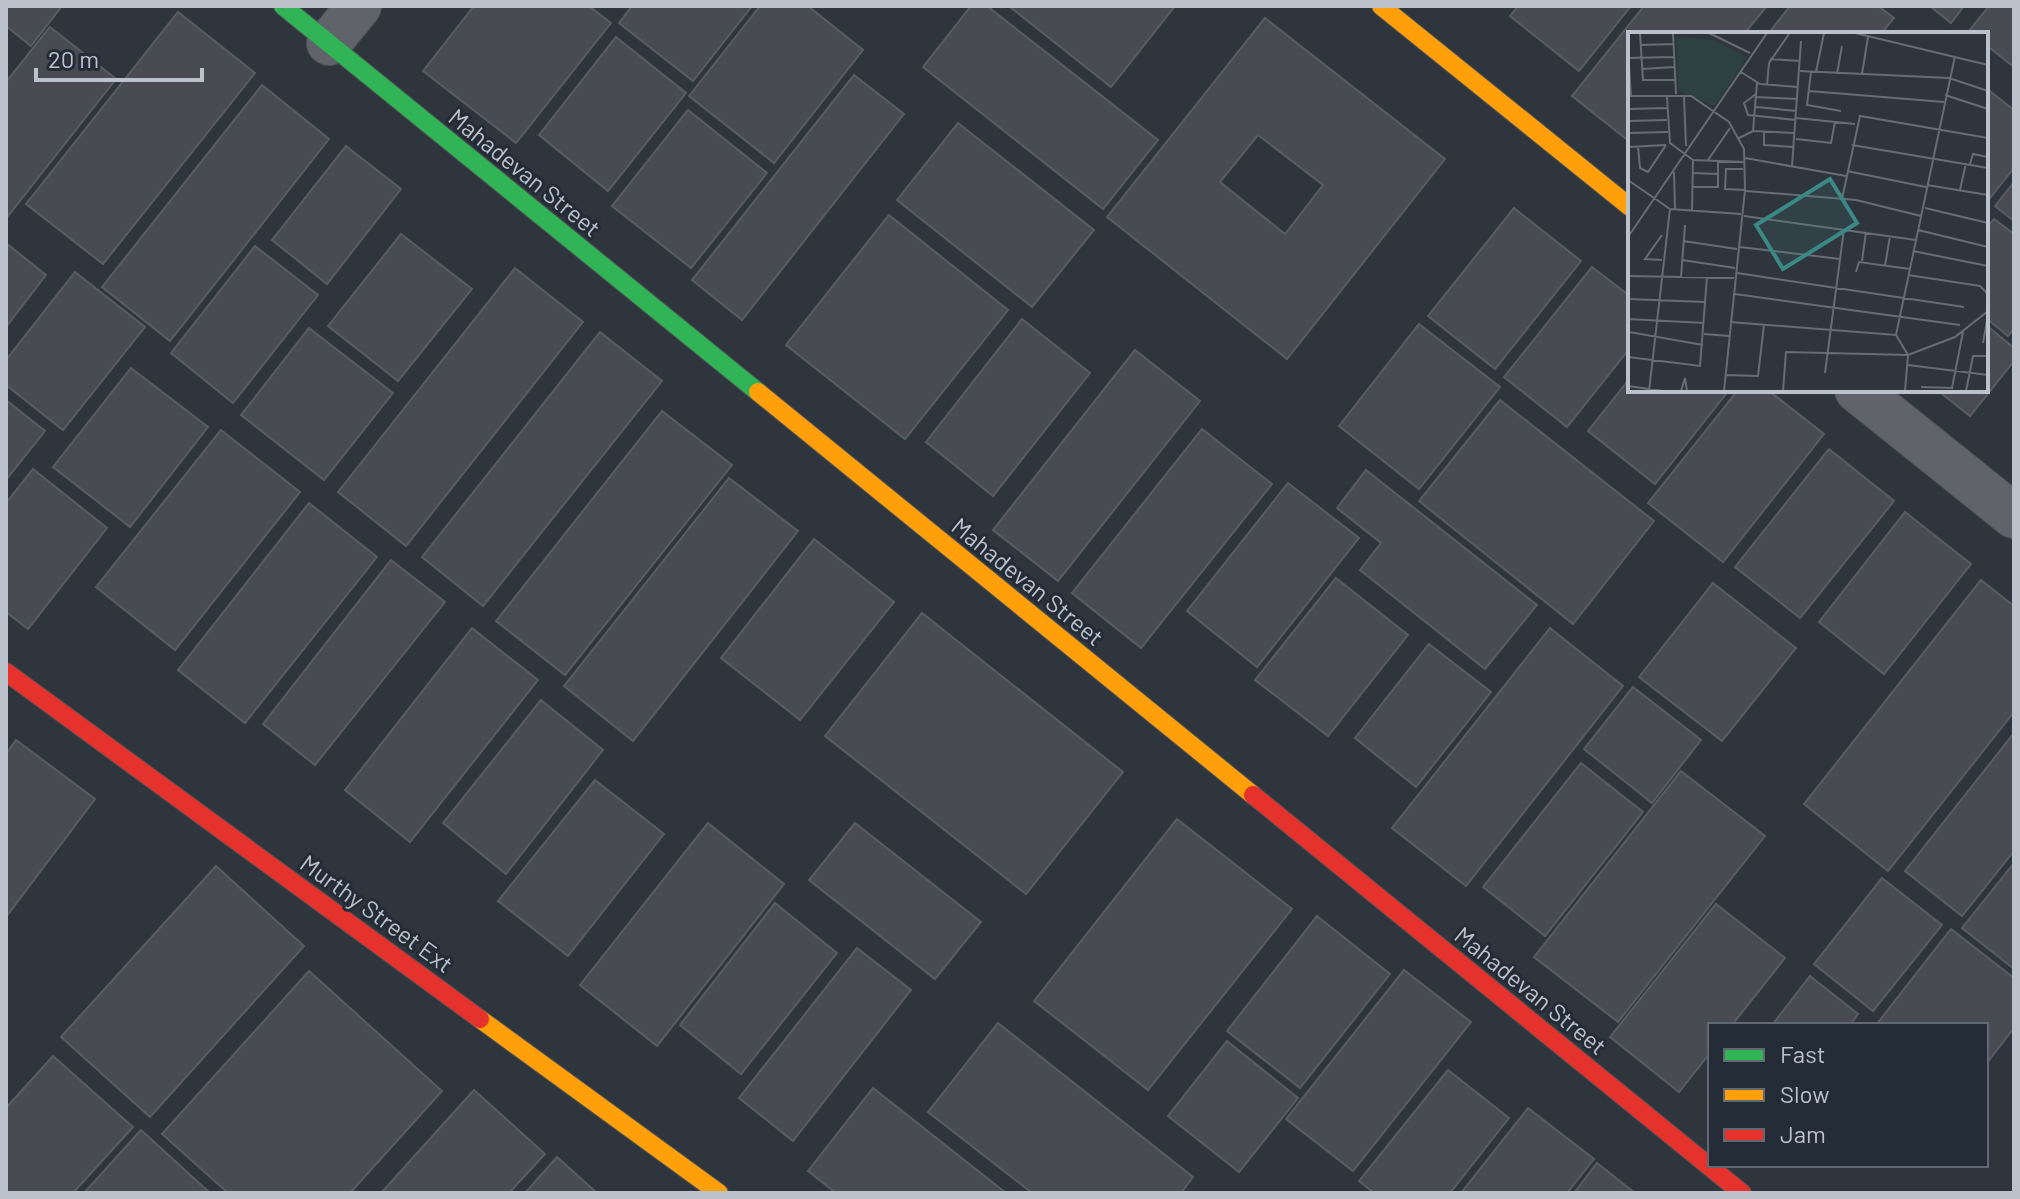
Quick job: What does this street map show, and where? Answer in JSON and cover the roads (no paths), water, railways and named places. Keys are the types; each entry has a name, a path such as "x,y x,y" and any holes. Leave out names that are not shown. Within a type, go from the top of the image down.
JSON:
{"street":[{"name":"Mahadevan Street","path":"283,6 1708,1165"},
{"path":"329,43 359,6"},
{"path":"1381,6 1628,205"},
{"path":"1859,392 2014,516"},
{"name":"Murthy Street Ext","path":"6,672 719,1193"},
{"name":"Mahadevan Street","path":"1710,1167 1742,1193"}]}
